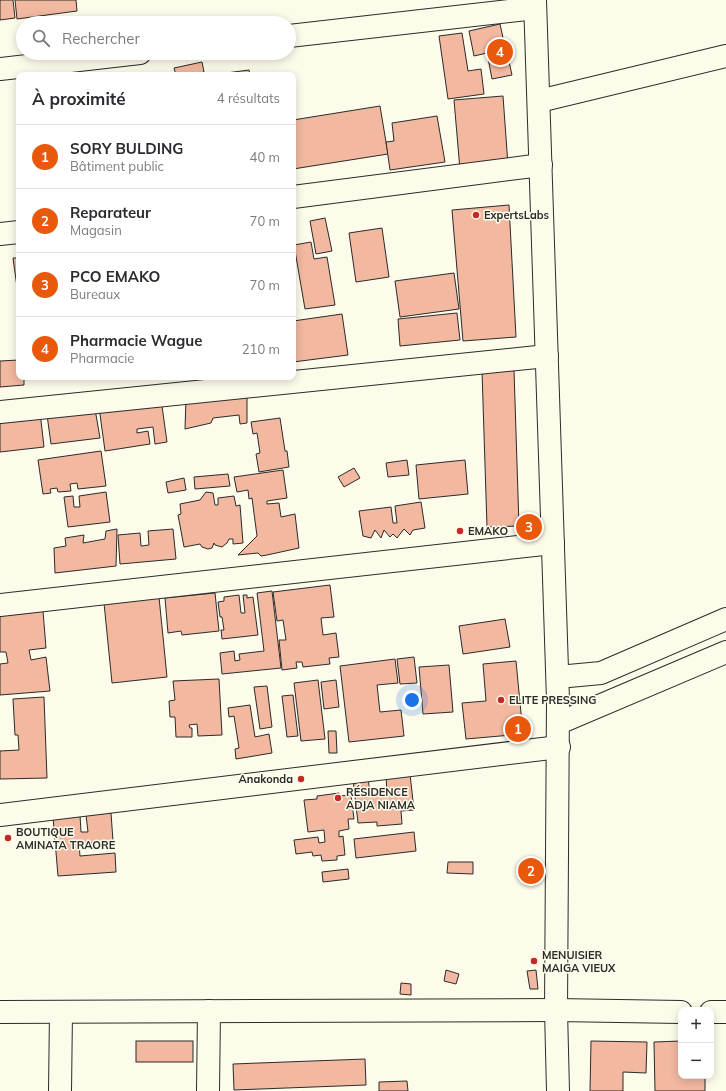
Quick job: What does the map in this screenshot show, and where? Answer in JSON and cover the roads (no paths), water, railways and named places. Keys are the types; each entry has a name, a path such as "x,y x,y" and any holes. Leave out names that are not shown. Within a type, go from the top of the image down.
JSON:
{"street":[{"path":"296,35 535,4 559,723 556,1010 558,1091"},
{"path":"539,101 726,56"},
{"path":"0,69 79,60"},
{"path":"296,197 541,165"},
{"path":"0,234 16,232"},
{"path":"0,412 547,356"},
{"path":"0,605 553,543"},
{"path":"558,677 601,673 726,619"},
{"path":"559,723 726,652"},
{"path":"0,815 559,747"},
{"path":"0,1012 556,1010 678,1012"},
{"path":"60,1091 61,1012"},
{"path":"208,1091 209,1012"},
{"path":"714,1012 726,1012"}],"place":[{"name":"Pharmacie Wague","path":"500,52"},
{"name":"ExpertsLabs","path":"476,215"},
{"name":"PCO EMAKO","path":"529,527"},
{"name":"EMAKO","path":"460,531"},
{"name":"ELITE PRESSING","path":"501,700"},
{"name":"SORY BULDING","path":"518,729"},
{"name":"Anakonda","path":"301,779"},
{"name":"RÉSIDENCE ADJA NIAMA","path":"338,798"},
{"name":"BOUTIQUE AMINATA TRAORE","path":"8,838"},
{"name":"Reparateur","path":"531,871"},
{"name":"MENUISIER MAIGA VIEUX","path":"534,961"}]}
